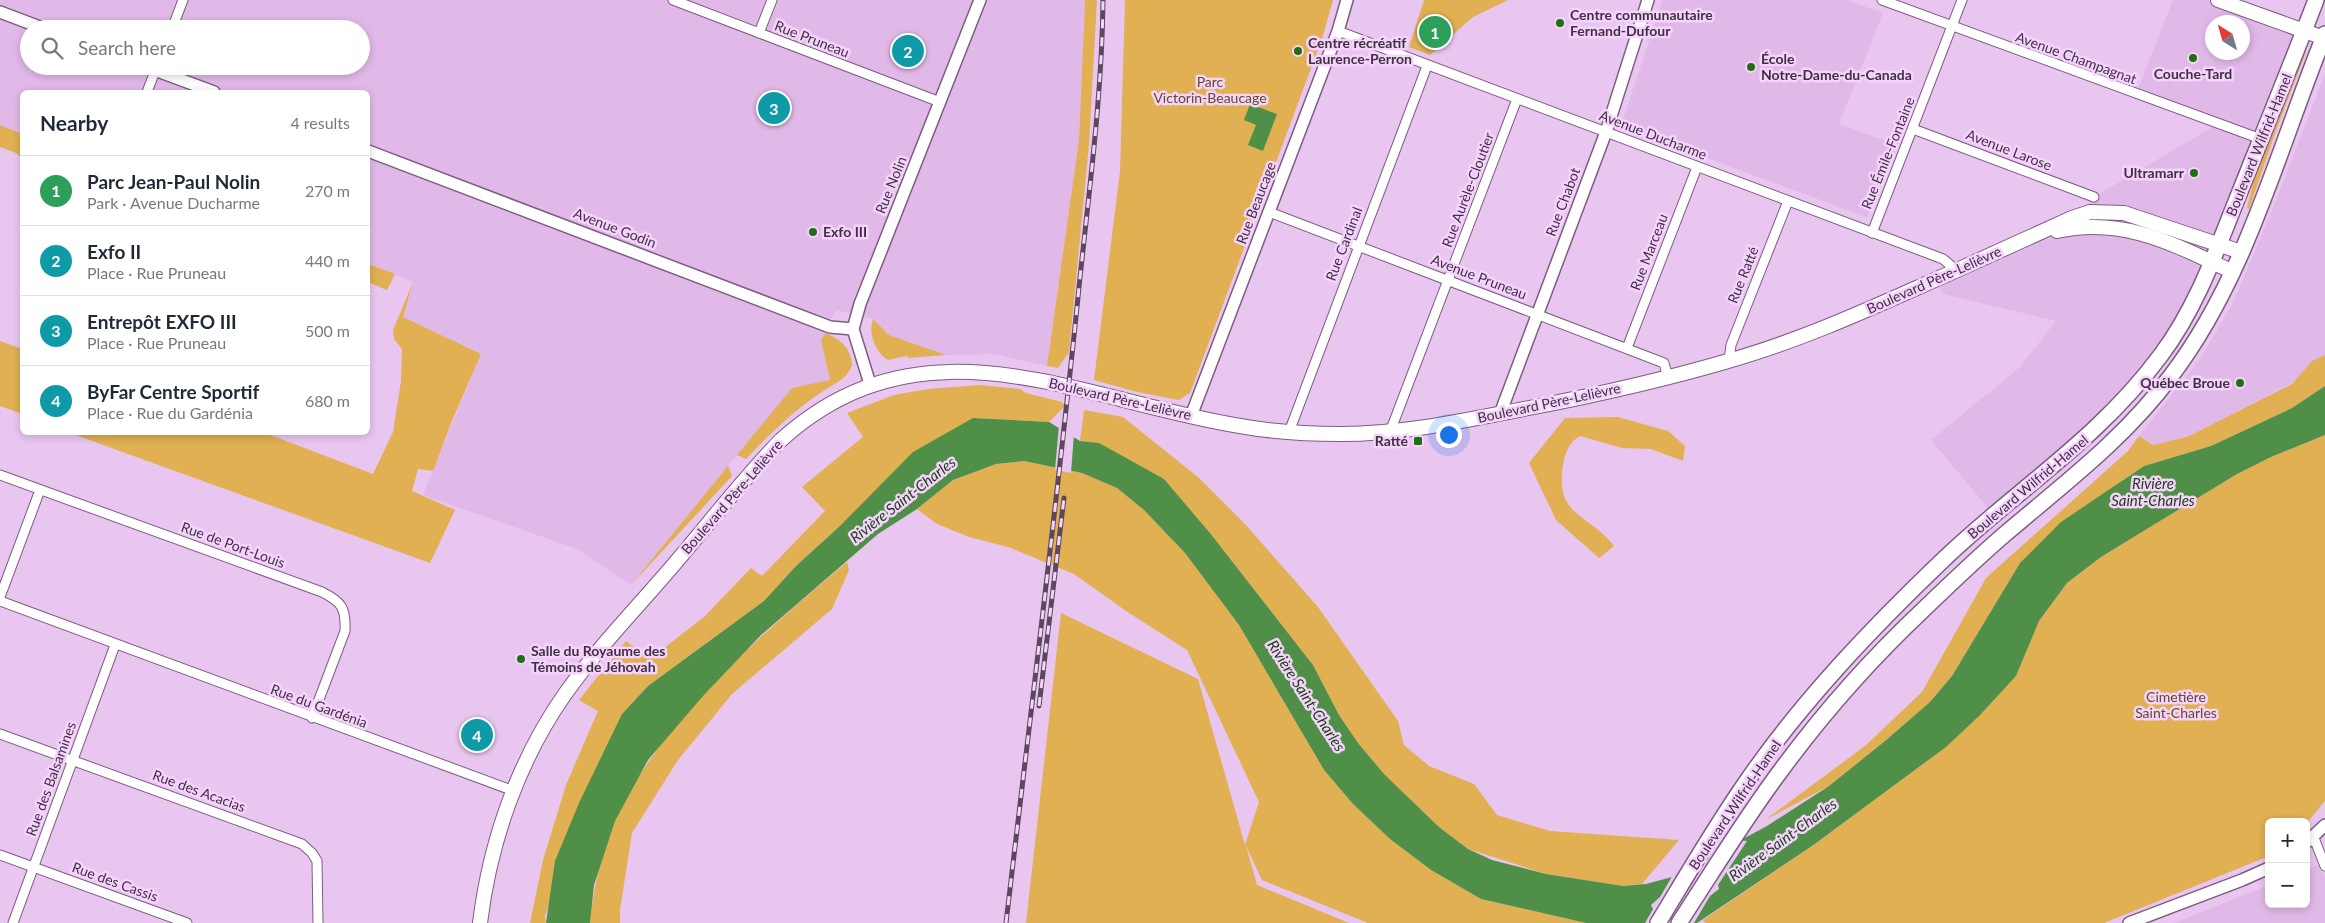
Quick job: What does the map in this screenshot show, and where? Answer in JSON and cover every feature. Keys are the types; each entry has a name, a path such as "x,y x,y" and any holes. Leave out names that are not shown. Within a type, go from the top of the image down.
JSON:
{"main road":[{"path":"2218,0 2304,31 2324,36"},
{"name":"Boulevard Wilfrid-Hamel","path":"1658,923 1709,839 1774,744 1870,632 1946,556 2096,429 2140,382 2163,352 2184,319 2212,262 2316,0"},
{"name":"Boulevard Wilfrid-Hamel","path":"1680,923 1734,837 1783,767 1887,646 1967,568 2092,462 2149,404 2190,350 2233,272 2324,36"},
{"name":"Boulevard Père-Lelièvre","path":"480,923 491,860 514,791 541,732 571,686 781,440 806,419 870,384 927,373 994,373 1069,386 1240,426 1289,432 1343,434 1390,432 1462,422 1668,378 1729,361 1813,332 2072,218 2090,212 2124,213 2157,222 2241,252"},
{"name":"Boulevard Père-Lelièvre","path":"2025,240 2075,227 2112,227 2157,238 2233,272"}],"street":[{"path":"175,20 183,0"},
{"name":"Rue Pruneau","path":"673,0 940,102"},
{"path":"759,33 772,0"},
{"name":"Rue Nolin","path":"853,329 860,304 980,0"},
{"name":"Rue Beaucage","path":"1191,416 1338,31 1347,0"},
{"name":"Rue Chabot","path":"1500,414 1606,132 1648,0"},
{"name":"Avenue Champagnat","path":"1882,0 2261,139"},
{"name":"Rue Émile-Fontaine","path":"1872,232 1962,0"},
{"path":"0,12 21,20"},
{"name":"Avenue Ducharme","path":"1338,31 1942,259 1956,270"},
{"name":"Rue Cardinal","path":"1289,432 1427,66"},
{"path":"148,90 154,75"},
{"path":"174,75 209,90"},
{"name":"Rue Aurèle-Cloutier","path":"1390,432 1517,99"},
{"name":"Avenue Larose","path":"1913,129 2094,196"},
{"name":"Avenue Godin","path":"370,152 830,327 853,329"},
{"name":"Rue Marceau","path":"1627,348 1697,167"},
{"name":"Rue Ratté","path":"1729,361 1731,345 1788,201"},
{"name":"Avenue Pruneau","path":"1269,212 1664,363 1668,378"},
{"path":"853,329 870,384"},
{"name":"Rue de Port-Louis","path":"0,475 334,598 341,604 346,615 345,631 312,718"},
{"path":"0,597 40,490"},
{"name":"Rue du Gardénia","path":"0,601 115,646 514,791"},
{"name":"Rue des Balsamines","path":"13,923 115,646"},
{"name":"Rue des Acacias","path":"0,734 285,836 302,844 312,853 317,861 318,923"},
{"path":"2325,825 2310,840 2325,866"},
{"name":"Rue des Cassis","path":"0,855 187,923"},
{"path":"2129,923 2265,870"}],"shaded area":[{"path":"0,0 1085,0 1079,140 1047,366 994,354 946,355 889,335 873,319 836,310 821,340 830,380 792,388 631,585 577,549 423,495 481,354 403,317 413,282 370,265 370,90 20,90 20,133 0,125"},
{"name":"École Notre-Dame-du-Canada","path":"1663,0 1846,0 1883,13 1839,124 1897,145 1867,217 1623,127 1622,122"},
{"path":"2173,0 2218,0 2304,31 2261,139 2163,352 1994,515 1931,440 2019,368 2056,321 1943,294 1936,279 2074,219 2094,197 2216,125 2136,94"},
{"path":"2325,74 2325,366 2187,437 2153,445 2139,436 2200,359 2233,303 2275,203"},
{"path":"2318,865 2325,877 2325,923 2174,923 2265,887 2265,908 2310,908 2310,868"}],"green space":[{"path":"1085,0 1097,0 1089,144 1069,352 1058,368 1047,366 1079,140"},
{"name":"Parc Victorin-Beaucage","path":"1125,0 1333,0 1322,39 1190,393 1179,400 1137,392 1094,380 1120,171"},
{"path":"1424,0 1508,0 1473,17 1430,55 1409,47"},
{"path":"2303,51 2306,52 2249,209 2247,208 2254,179"},
{"path":"0,125 20,133 20,156 0,147"},
{"path":"370,265 395,274 387,290 370,283"},
{"path":"413,282 403,317 481,354 433,471 418,469 412,491 455,510 430,563 76,435 270,435 373,474 393,432 401,381 402,349 394,339 393,330"},
{"path":"873,319 889,335 946,355 909,358 907,356 888,360 879,352 874,342 871,330"},
{"path":"825,333 844,344 851,359 852,365 850,370 841,380 793,413 746,459 737,455 792,388 830,380 821,340"},
{"path":"0,341 20,348 20,413 0,406"},
{"path":"2325,355 2325,386 2292,408 2211,446 2144,466 2124,479 2020,563 1952,676 1930,702 1829,786 1765,820 1865,746 1922,692 1986,578 2128,451 2139,436 2153,445 2187,437 2292,384 2312,361"},
{"path":"980,385 1020,389 1026,393 1062,402 1065,406 1049,422 973,418 841,525 796,566 764,601 648,686 622,714 545,916 546,923 530,923 543,860 566,785 598,711 579,700 626,641 650,659 705,616 751,568 762,576 825,511 802,487 863,437 847,413 894,395 928,389"},
{"path":"1084,410 1123,417 1198,477 1245,524 1318,607 1398,721 1404,745 1429,766 1474,784 1497,815 1550,831 1679,840 1642,884 1623,886 1546,874 1468,849 1439,827 1384,774 1358,743 1339,715 1313,665 1210,533 1164,479 1095,443 1080,441"},
{"path":"1618,417 1668,431 1685,446 1683,461 1651,449 1622,448 1580,436 1573,441 1566,452 1563,465 1562,482 1564,495 1576,513 1594,526 1614,546 1599,558 1556,520 1529,463 1565,418"},
{"name":"Cimetière Saint-Charles","path":"2325,435 2325,801 2310,819 2265,818 2265,858 2104,923 1706,923 1703,920 1812,846 1946,747 2016,676 2039,621 2067,583 2101,557 2237,474 2271,457"},
{"path":"1024,461 1082,473 1117,488 1144,510 1185,553 1239,625 1324,770 1353,804 1390,839 1431,870 1481,899 1586,923 1368,923 1262,880 1246,846 1257,885 1349,923 1026,923 1061,613 1198,679 1245,845 1259,802 1187,650 1126,611 1074,574 1008,547 969,537 937,524 917,509 953,480 996,464"},
{"path":"728,466 732,476 631,585"},
{"path":"847,562 849,570 832,609 732,694 678,760 632,833 620,910 620,923 590,923 598,870 610,832 635,783 659,747 717,679 782,618"}],"water":[{"path":"1250,104 1277,114 1263,151 1248,145 1256,125 1244,120"},
{"name":"Rivière Saint-Charles","path":"2325,386 2325,435 2271,457 2237,474 2101,557 2067,583 2039,621 2016,676 1980,715 1946,747 1812,846 1697,923 1586,923 1481,899 1431,870 1390,839 1353,804 1324,770 1239,625 1185,553 1144,510 1117,488 1082,473 1024,461 996,464 953,480 917,509 878,534 761,635 703,696 648,760 615,821 594,885 590,923 546,923 555,861 579,803 622,714 648,686 764,601 796,566 841,525 913,452 973,418 1049,422 1080,441 1099,443 1164,479 1210,533 1313,665 1339,715 1358,743 1384,774 1439,827 1468,849 1492,860 1546,874 1623,886 1646,884 1672,877 1767,826 1829,786 1885,741 1930,702 1952,676 2020,563 2061,522 2144,466 2211,446 2292,408"}],"pier":[{"path":"1059,425 1074,434 1071,473 1055,470"},
{"path":"1735,840 1747,841 1718,885 1719,889 1710,896 1694,923 1645,923 1653,909 1651,905 1660,897 1674,873"}],"railway":[{"path":"1006,923 1060,461 1089,192 1100,77 1103,0"},
{"path":"1039,706 1064,498"}],"place":[{"name":"Centre communautaire Fernand-Dufour","path":"1560,23"},
{"name":"Parc Jean-Paul Nolin","path":"1435,32"},
{"name":"Exfo II","path":"908,51"},
{"name":"Centre récréatif Laurence-Perron","path":"1298,51"},
{"name":"Couche-Tard","path":"2193,58"},
{"name":"École Notre-Dame-du-Canada","path":"1751,67"},
{"name":"Entrepôt EXFO III","path":"774,108"},
{"name":"Ultramarr","path":"2194,173"},
{"name":"Exfo III","path":"813,232"},
{"name":"Québec Broue","path":"2240,383"},
{"name":"Ratté","path":"1418,441"},
{"name":"Salle du Royaume des Témoins de Jéhovah","path":"521,659"},
{"name":"ByFar Centre Sportif","path":"477,735"}]}
